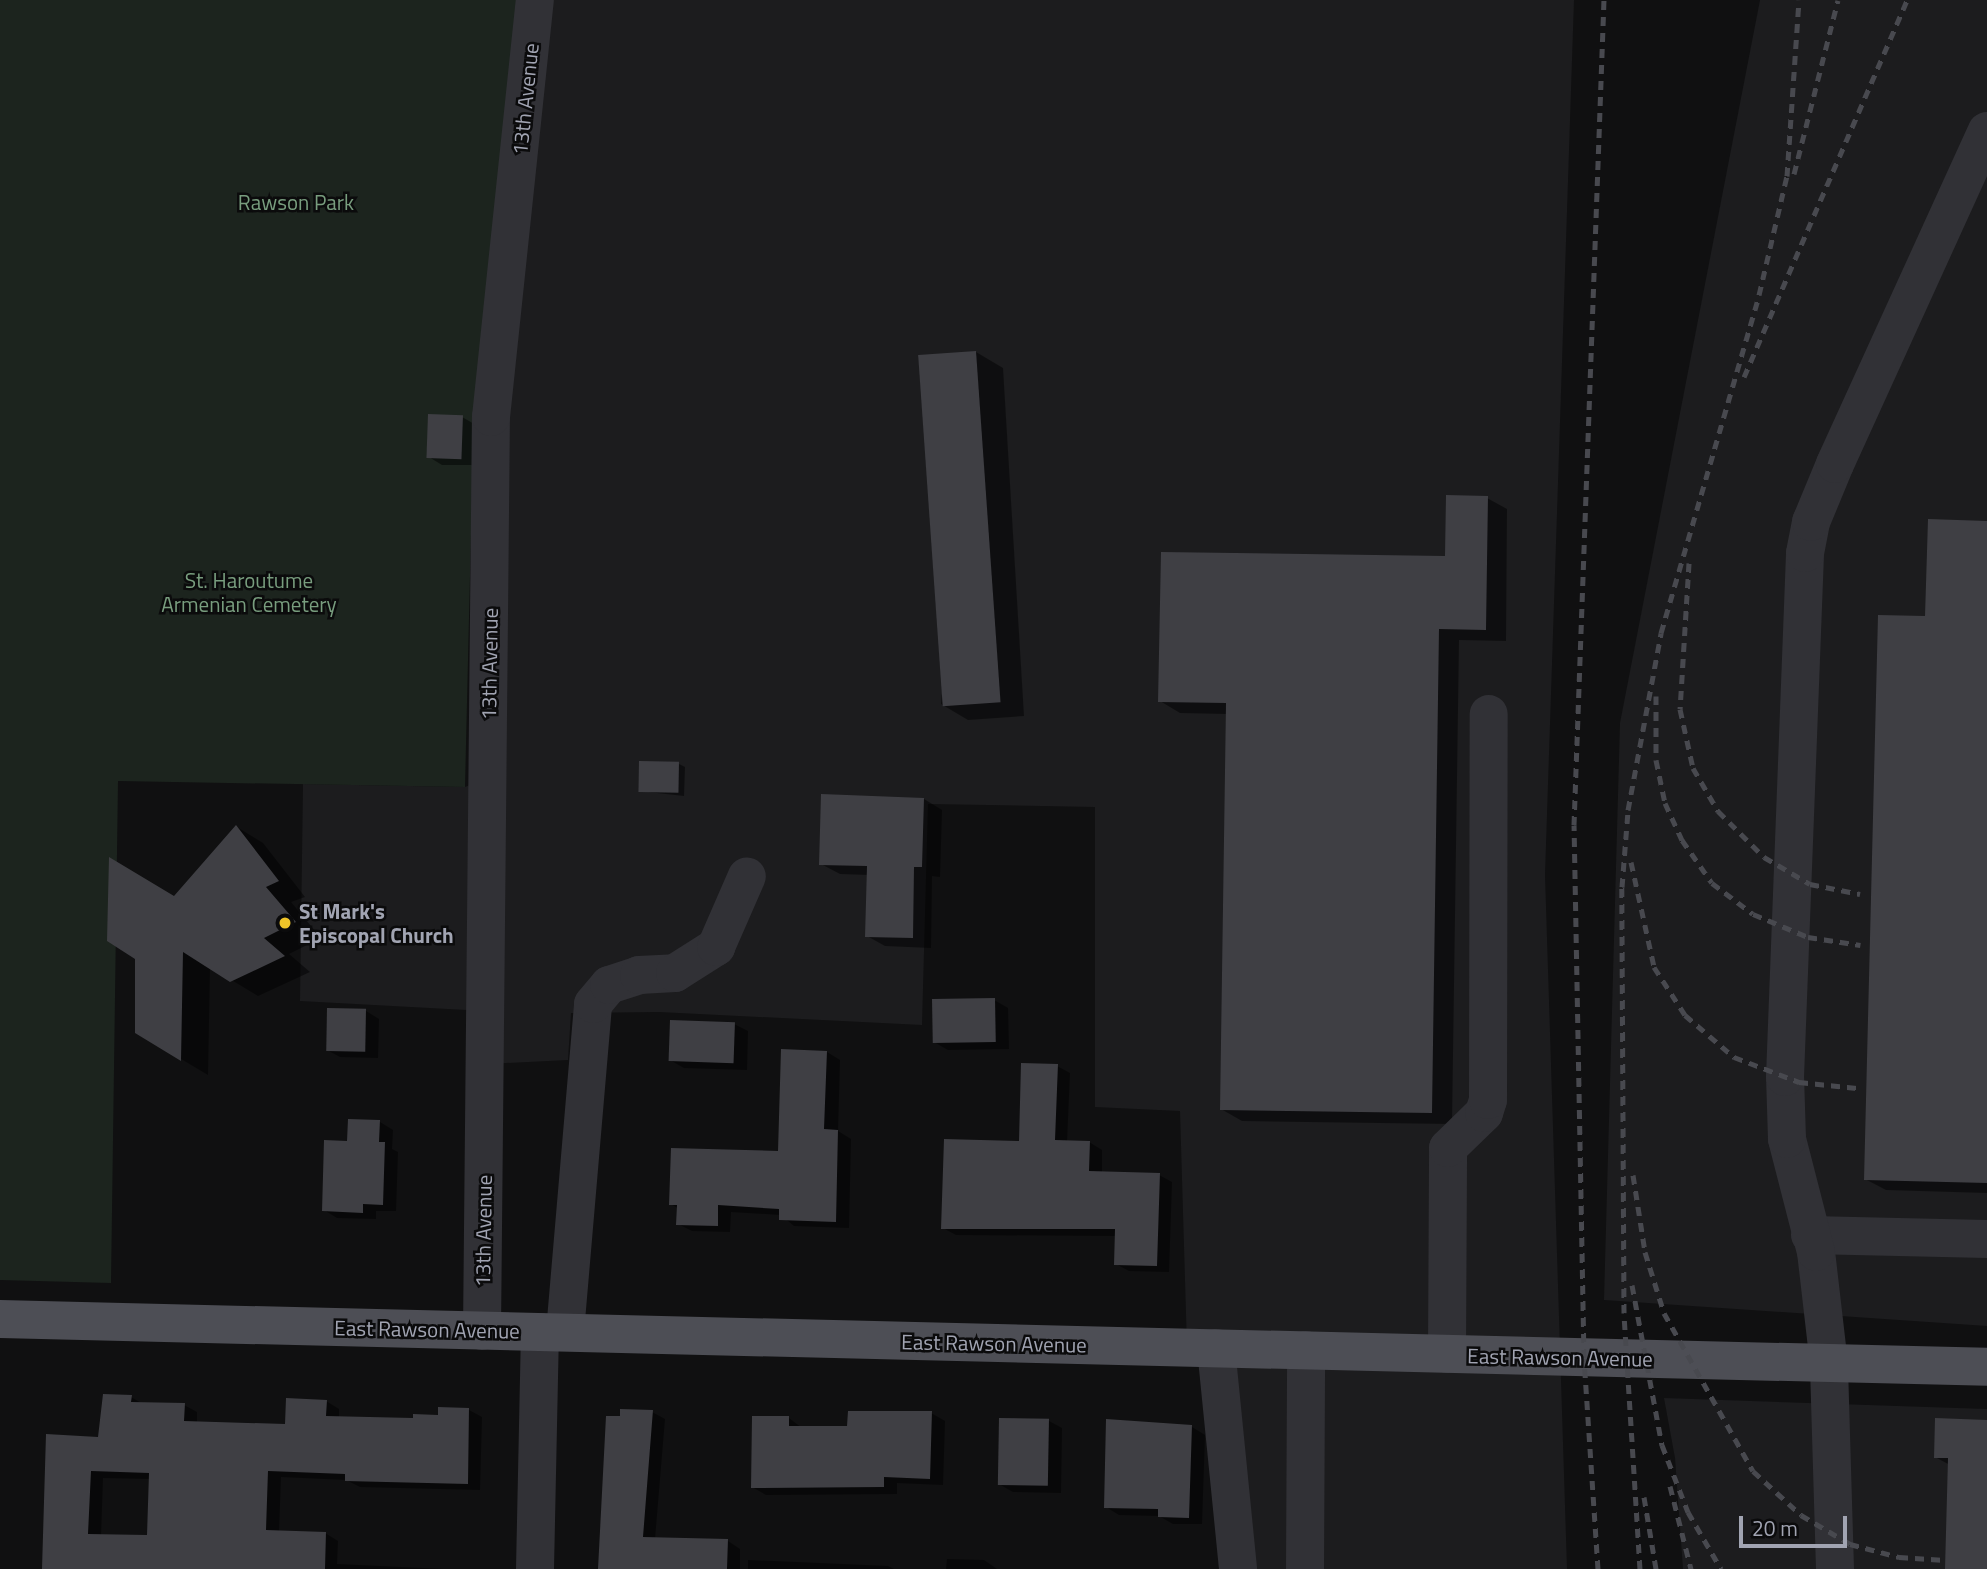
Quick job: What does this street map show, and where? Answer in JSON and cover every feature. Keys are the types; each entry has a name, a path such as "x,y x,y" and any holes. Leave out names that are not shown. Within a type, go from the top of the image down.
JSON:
{"main road":[{"name":"East Rawson Avenue","path":"0,1319 1987,1367"}],"street":[{"name":"13th Avenue","path":"482,1331 491,417 535,0"},
{"path":"1835,1569 1829,1364 1810,1235 1787,1139 1785,1077 1805,553 1811,522 1835,464 1987,131"},
{"path":"1447,1354 1448,1148 1484,1113 1489,1100 1489,713"},
{"path":"535,1569 552,1332 593,1004 609,985 639,975 675,973 716,947 747,876"},
{"path":"1810,1235 1987,1239"},
{"path":"1216,1348 1238,1569"},
{"path":"1305,1569 1306,1350"}],"shaded area":[{"path":"535,0 1574,0 1545,875 1567,1569 1238,1569 1216,1348 1187,1347 1180,1111 1095,1107 1095,807 928,804 922,1025 659,1012 571,1013 568,1060 485,1064 485,1011 300,1001 303,784 465,787 488,778"},
{"path":"1760,0 1987,0 1987,1326 1604,1300 1620,723"},
{"path":"1664,1398 1987,1409 1987,1569 1683,1569 1675,1458"}],"green space":[{"path":"0,0 522,0 474,408 465,787 118,781 111,1283 0,1280"}],"building":[{"path":"976,351 1001,702 943,706 918,355"},
{"path":"428,414 463,415 461,459 426,458"},
{"path":"1446,495 1488,496 1486,630 1439,629 1432,1113 1220,1110 1226,703 1158,702 1161,552 1445,556"},
{"path":"1928,519 1987,521 1987,1183 1864,1180 1878,615 1925,616"},
{"path":"639,761 679,762 678,793 638,792"},
{"path":"821,794 924,798 922,867 914,867 913,938 865,937 867,866 819,865"},
{"path":"236,825 279,881 266,887 296,922 264,938 285,956 230,982 183,952 181,1061 135,1033 135,959 107,941 109,857 174,896"},
{"path":"995,998 996,1042 933,1043 932,999"},
{"path":"327,1008 366,1009 365,1052 326,1051"},
{"path":"670,1020 735,1022 734,1063 669,1061"},
{"path":"781,1049 827,1051 824,1129 838,1130 836,1222 779,1220 779,1209 718,1205 718,1226 676,1225 677,1205 669,1205 671,1148 778,1151"},
{"path":"1021,1063 1058,1064 1055,1140 1090,1141 1089,1171 1160,1173 1157,1266 1114,1265 1115,1229 941,1229 944,1139 1019,1141"},
{"path":"348,1119 380,1120 379,1142 385,1142 383,1205 363,1204 363,1213 322,1211 324,1140 347,1141"},
{"path":"103,1394 132,1395 131,1402 185,1403 184,1421 285,1424 286,1398 327,1400 326,1416 413,1418 413,1414 438,1415 438,1407 469,1408 468,1484 345,1481 345,1474 268,1471 266,1530 326,1532 325,1569 42,1569 46,1434 98,1437","holes":["91,1471 149,1473 147,1535 88,1534"]},
{"path":"620,1409 653,1410 643,1537 728,1539 727,1569 598,1569 606,1416 620,1416"},
{"path":"848,1411 932,1411 930,1479 884,1477 884,1487 751,1488 752,1416 789,1416 789,1426 847,1426"},
{"path":"999,1418 1049,1419 1048,1486 998,1485"},
{"path":"1935,1418 1987,1420 1987,1569 1945,1569 1948,1458 1934,1458"},
{"path":"1106,1419 1192,1425 1189,1518 1158,1517 1158,1509 1104,1508"}],"railway":[{"path":"1598,1569 1584,1358 1574,825 1604,0"},
{"path":"1640,1569 1624,1313 1622,887 1628,810 1661,633 1759,295 1787,176 1799,0"},
{"path":"1794,174 1838,0"},
{"path":"1744,377 1907,0"},
{"path":"1689,563 1680,709 1693,768 1718,811 1764,857 1810,884 1860,894"},
{"path":"1656,696 1656,760 1665,803 1682,840 1712,883 1753,914 1808,937 1860,945"},
{"path":"1631,862 1654,967 1685,1015 1734,1057 1799,1082 1857,1088"},
{"path":"1633,1175 1645,1252 1664,1313 1753,1471 1801,1515 1850,1544 1899,1557 1945,1560"},
{"path":"1632,1285 1662,1445 1688,1512 1721,1569"},
{"path":"1670,1486 1691,1569"},
{"path":"1644,1497 1656,1569"}],"place":[{"name":"St Mark's Episcopal Church","path":"285,923"}],"park label":[{"name":"Rawson Park","path":"296,202"},
{"name":"St. Haroutume Armenian Cemetery","path":"249,592"}]}
